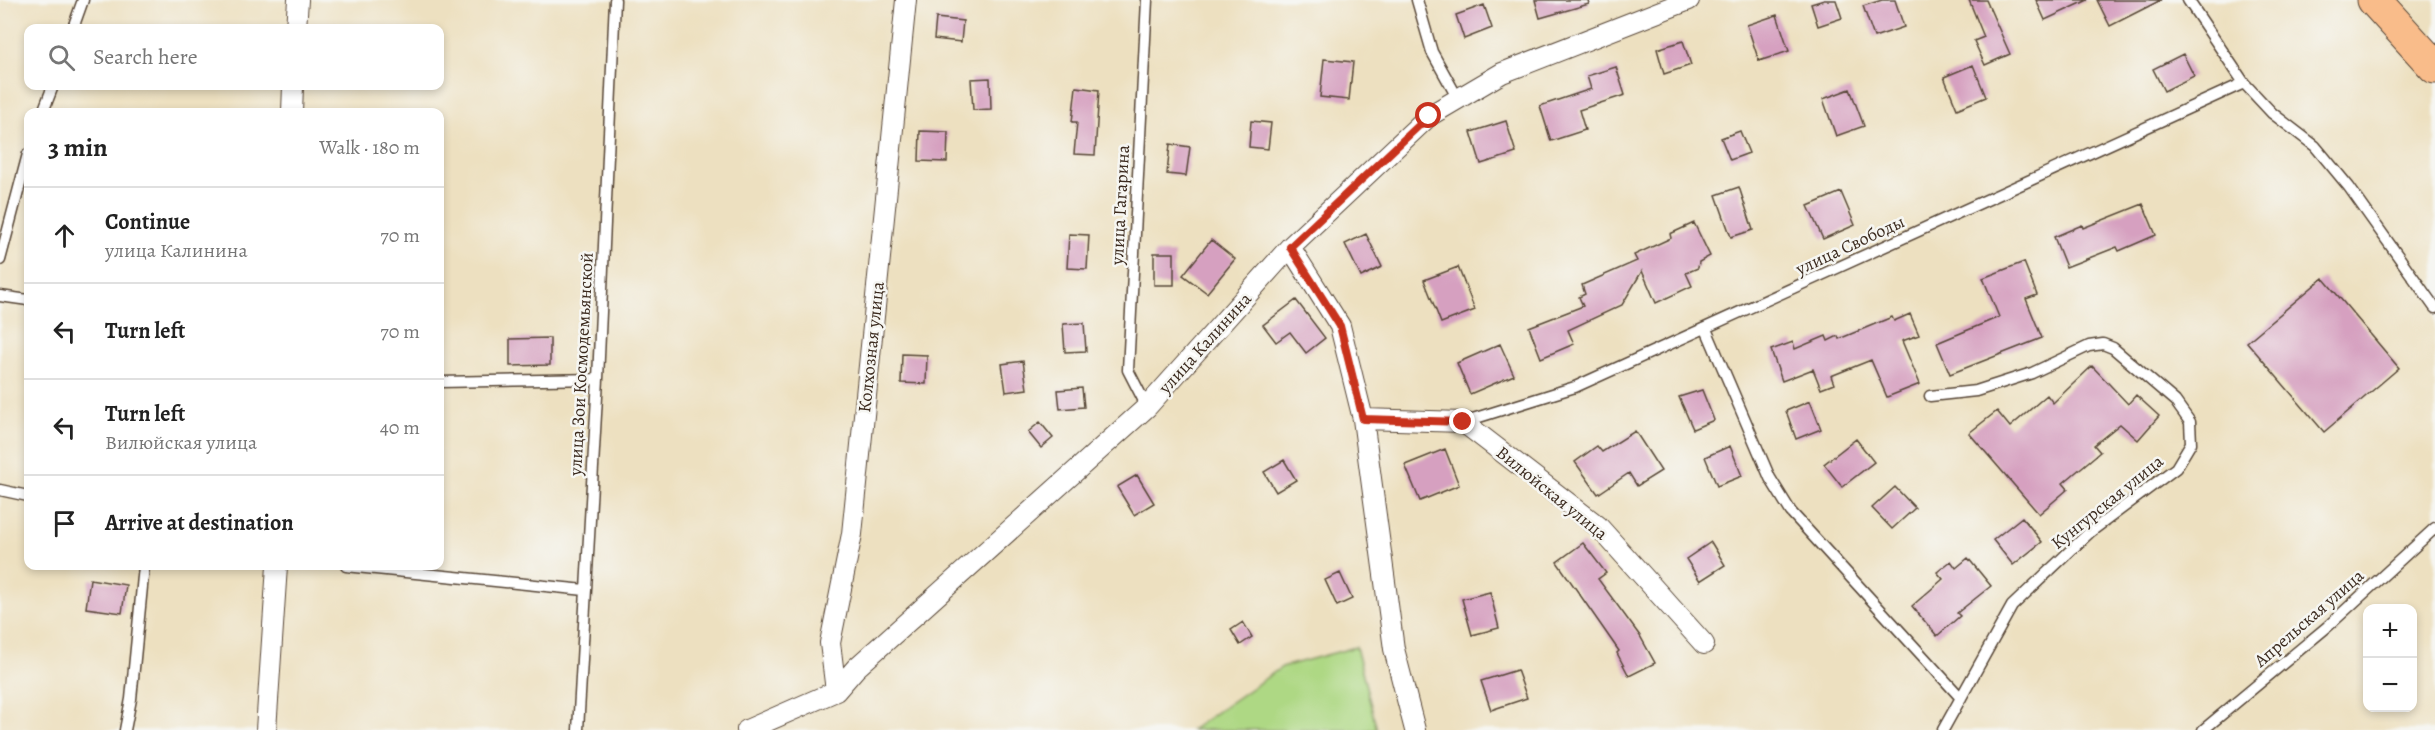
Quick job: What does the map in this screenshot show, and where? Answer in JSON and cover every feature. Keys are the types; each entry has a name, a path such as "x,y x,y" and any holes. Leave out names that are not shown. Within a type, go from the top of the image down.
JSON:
{"highway":[{"path":"2374,0 2435,68"}],"street":[{"path":"296,24 298,0"},
{"name":"Колхозная улица","path":"836,691 830,643 852,534 906,0"},
{"name":"улица Калинина","path":"747,730 836,691 856,668 1147,407 1290,247 1429,116 1457,97 1502,73 1689,0"},
{"path":"292,108 293,90"},
{"path":"1290,247 1340,326 1363,419 1394,649 1416,730"},
{"path":"1363,419 1463,422"},
{"name":"Вилюйская улица","path":"1463,422 1598,526 1704,644"},
{"path":"266,730 277,570"}],"lane":[{"path":"74,24 83,0"},
{"name":"улица Зои Космодемьянской","path":"578,730 598,379 615,0"},
{"name":"улица Гагарина","path":"1147,0 1128,370 1147,407"},
{"path":"1417,0 1432,52 1457,97"},
{"path":"2188,0 2244,83 2272,113 2315,146 2349,187 2435,308"},
{"name":"улица Свободы","path":"1463,422 1575,387 2244,83"},
{"path":"45,108 51,90"},
{"path":"0,260 24,169"},
{"path":"0,296 24,299"},
{"path":"1706,329 1770,478 1791,512 1961,698"},
{"name":"Кунгурская улица","path":"1930,396 1976,391 2032,373 2089,346 2103,344 2113,348 2175,401 2190,422 2191,443 2175,468 2090,532 2012,606 1943,730"},
{"path":"444,382 598,379"},
{"path":"0,490 24,495"},
{"name":"Апрельская улица","path":"2203,730 2328,627 2435,528"},
{"path":"125,730 131,699 144,570"},
{"path":"386,570 585,590"}],"green space":[{"path":"1356,647 1377,730 1191,730 1282,667"}],"building":[{"path":"1535,0 1588,0 1589,4 1540,18"},
{"path":"1824,0 1836,0 1842,18 1818,26 1811,4"},
{"path":"1882,0 1895,0 1904,27 1874,37 1863,6"},
{"path":"1969,0 1986,0 2010,54 1985,65 1974,41 1984,37"},
{"path":"2036,0 2088,0 2045,20"},
{"path":"2097,0 2161,0 2110,26"},
{"path":"1484,5 1492,28 1464,39 1456,15"},
{"path":"1777,15 1789,51 1759,61 1747,25"},
{"path":"936,18 963,21 961,42 934,39"},
{"path":"1683,41 1691,65 1664,74 1657,49"},
{"path":"2183,54 2194,76 2164,91 2153,69"},
{"path":"1324,59 1353,62 1349,100 1320,97"},
{"path":"1973,65 1986,97 1957,109 1944,77"},
{"path":"1616,67 1625,95 1579,110 1585,130 1551,141 1540,106 1591,89 1587,76"},
{"path":"990,78 991,109 973,110 971,79"},
{"path":"1076,87 1099,90 1095,155 1074,154 1077,122 1072,122"},
{"path":"1850,89 1864,126 1836,136 1823,99"},
{"path":"1251,121 1271,123 1268,149 1249,147"},
{"path":"1506,121 1516,153 1481,164 1471,132"},
{"path":"920,131 948,132 947,162 919,161"},
{"path":"1740,131 1749,153 1730,160 1721,138"},
{"path":"1170,144 1190,147 1186,176 1167,174"},
{"path":"1739,187 1753,230 1731,237 1716,195"},
{"path":"1841,192 1855,225 1823,239 1808,206"},
{"path":"2143,204 2156,235 2119,251 2117,247 2066,267 2054,237"},
{"path":"1694,223 1710,256 1699,262 1698,268 1686,273 1692,286 1656,303 1642,271 1622,305 1568,330 1574,344 1541,358 1529,327 1583,306 1579,297 1585,294 1582,285 1637,261 1634,255 1671,238 1670,234"},
{"path":"1069,234 1089,235 1087,269 1067,268"},
{"path":"1366,234 1382,267 1361,277 1345,244"},
{"path":"1211,240 1235,259 1207,293 1183,275"},
{"path":"1154,253 1174,253 1174,285 1154,285"},
{"path":"2024,262 2037,295 2026,299 2042,338 1950,374 1937,343 1999,317 1983,278"},
{"path":"1458,267 1475,310 1441,323 1424,280"},
{"path":"2323,278 2399,368 2324,432 2247,342"},
{"path":"1296,300 1325,338 1306,353 1290,332 1276,342 1263,325"},
{"path":"1910,314 1919,335 1902,341 1920,384 1887,397 1871,360 1831,376 1834,384 1821,389 1813,369 1782,381 1771,350 1793,342 1795,349 1826,336 1828,341 1838,336 1839,339 1892,317 1894,321"},
{"path":"1084,323 1086,351 1065,352 1063,324"},
{"path":"550,338 550,365 510,366 510,339"},
{"path":"1500,344 1514,375 1470,394 1457,363"},
{"path":"902,354 927,355 926,384 901,383"},
{"path":"1023,361 1027,389 1006,392 1002,364"},
{"path":"2092,366 2128,404 2136,395 2159,416 2138,440 2120,424 2094,445 2100,452 2063,483 2068,489 2039,514 1969,433 1997,411 2010,427 2047,395 2053,403"},
{"path":"1082,388 1084,407 1060,409 1058,390"},
{"path":"1702,390 1714,420 1693,429 1679,397"},
{"path":"1810,401 1821,429 1796,439 1786,411"},
{"path":"1040,422 1053,438 1041,448 1028,432"},
{"path":"1635,431 1661,471 1637,486 1629,473 1598,494 1575,462 1597,446 1602,452"},
{"path":"1856,439 1874,462 1842,487 1824,464"},
{"path":"1730,446 1742,476 1717,486 1705,457"},
{"path":"1445,449 1459,485 1420,501 1405,465"},
{"path":"1284,460 1296,480 1276,492 1264,472"},
{"path":"1137,475 1154,503 1134,515 1117,487"},
{"path":"1895,487 1915,508 1892,529 1872,508"},
{"path":"2022,517 2042,542 2013,565 1993,540"},
{"path":"1711,542 1725,565 1700,581 1686,559"},
{"path":"1583,543 1606,573 1598,579 1640,636 1655,663 1629,676 1617,653 1619,651 1557,562"},
{"path":"1968,558 1991,586 1957,613 1960,616 1937,636 1912,606 1943,579 1937,572 1951,561 1956,568"},
{"path":"1340,573 1352,599 1337,606 1325,580"},
{"path":"90,579 126,585 122,613 86,608"},
{"path":"1490,592 1499,628 1472,635 1462,599"},
{"path":"1243,622 1252,637 1240,645 1231,630"},
{"path":"1517,670 1527,698 1491,710 1481,681"}],"route":[{"path":"1429,116 1290,247 1340,326 1363,419 1463,422"}]}
